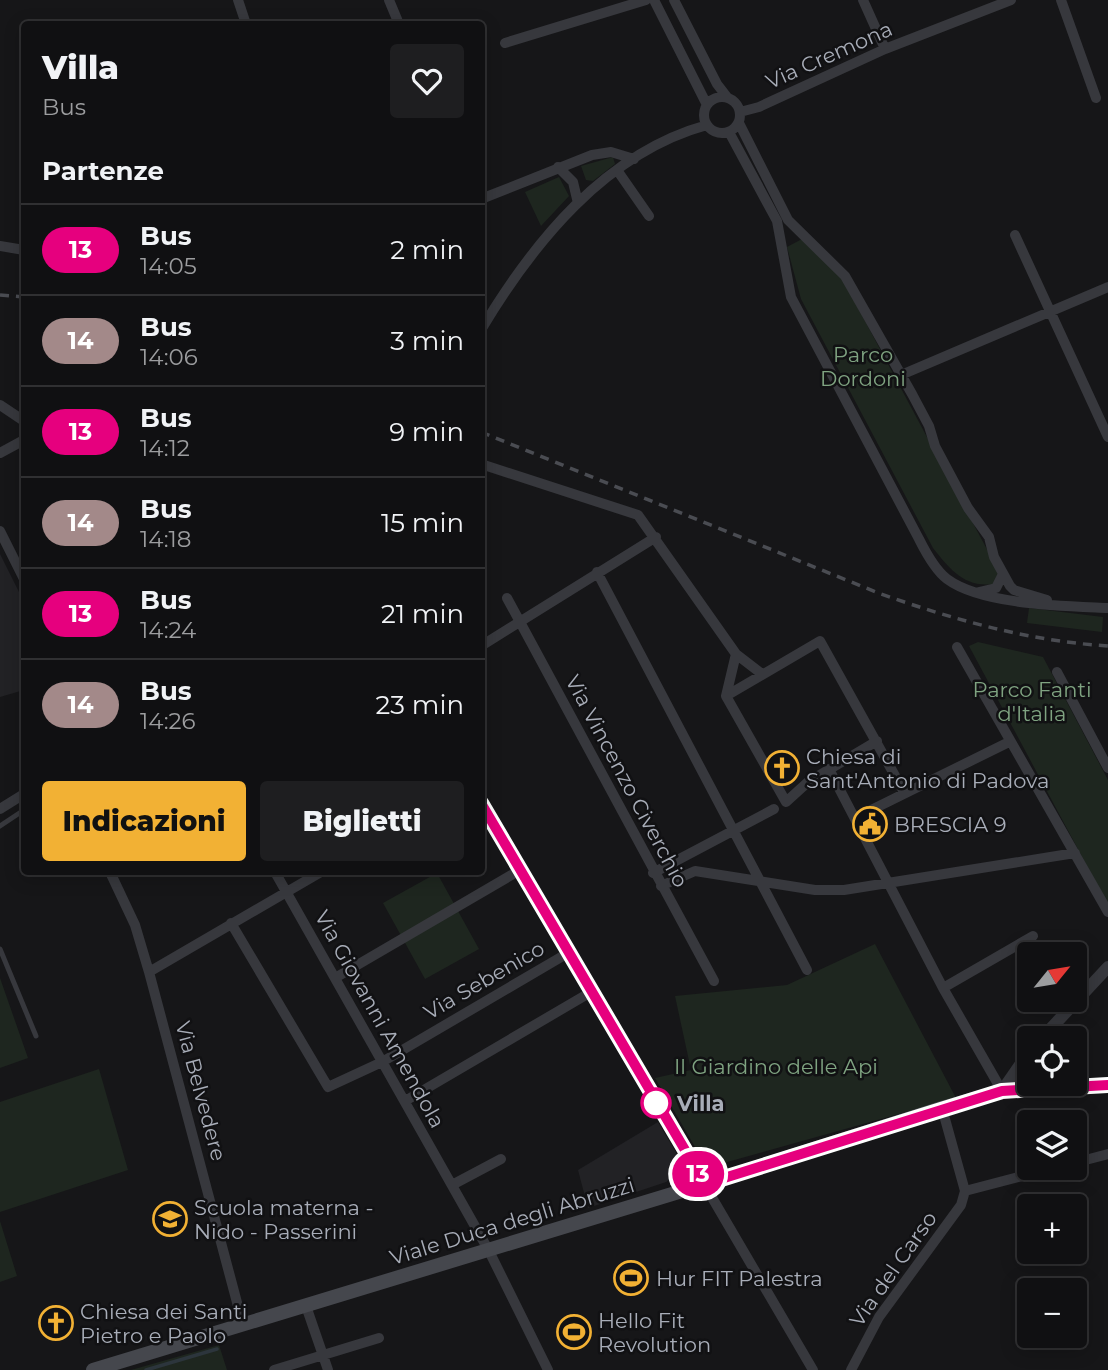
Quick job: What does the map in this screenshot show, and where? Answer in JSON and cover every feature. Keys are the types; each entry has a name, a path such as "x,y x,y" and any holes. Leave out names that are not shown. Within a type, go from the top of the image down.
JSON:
{"main road":[{"name":"Viale Duca degli Abruzzi","path":"93,1370 489,1251 1002,1091 1108,1085"}],"street":[{"path":"238,0 245,21"},
{"path":"389,0 398,21"},
{"path":"505,43 646,0"},
{"path":"654,0 707,105 707,125"},
{"path":"674,0 717,84 727,97 734,101 740,112 739,123 788,220 845,276 929,426 935,446 968,508 989,537 1003,573 1023,598"},
{"name":"Via Cremona","path":"740,112 759,107 885,49 1011,0"},
{"path":"1061,0 1097,98"},
{"path":"864,1 885,49"},
{"path":"707,105 720,97 727,97"},
{"path":"485,323 534,249 578,203 617,170 688,130 707,125 719,132 729,131 739,123"},
{"path":"729,131 776,221 783,242 791,297 926,552 949,580 979,592 1108,608"},
{"path":"485,197 558,167 611,152 634,159"},
{"path":"558,167 573,182 578,203"},
{"path":"617,170 649,216"},
{"path":"783,242 799,232"},
{"path":"0,234 2,246 21,249"},
{"path":"1015,235 1108,437"},
{"path":"901,375 1108,288"},
{"path":"0,405 21,419"},
{"path":"0,453 21,442"},
{"path":"485,465 638,515 736,654 762,674"},
{"path":"0,531 21,573"},
{"path":"485,643 656,537"},
{"path":"597,572 807,970"},
{"path":"979,592 996,588 1003,573"},
{"name":"Via Vincenzo Civerchio","path":"507,598 653,873 714,981"},
{"path":"726,696 820,641 904,792"},
{"path":"957,647 1108,912"},
{"path":"736,654 726,696 786,802 808,782 877,741"},
{"path":"1057,672 1108,768"},
{"path":"855,818 1009,742"},
{"path":"829,769 943,988 1002,1091 1017,1069"},
{"path":"0,809 21,796"},
{"path":"653,873 774,808"},
{"path":"485,810 813,1370"},
{"path":"661,886 695,871 759,883 844,890 1075,853"},
{"path":"335,978 520,870"},
{"name":"Via Belvedere","path":"111,875 135,925 149,972 243,1325"},
{"name":"Via Giovanni Amendola","path":"277,875 489,1251 548,1370"},
{"path":"149,972 316,875"},
{"name":"Via Sebenico","path":"231,923 322,1082 328,1087 382,1062 568,953"},
{"path":"943,988 1032,936"},
{"path":"1053,1026 1108,967"},
{"path":"405,1101 591,992"},
{"path":"942,1108 965,1191 1017,1178"},
{"path":"1087,1160 1108,1154"},
{"path":"452,1185 501,1159"},
{"name":"Via del Carso","path":"851,1370 879,1317 961,1205 965,1191"},
{"path":"306,1306 328,1370"},
{"path":"274,1370 379,1338"}],"lane":[{"path":"0,826 21,812"},
{"path":"0,949 36,1036"}],"shaded area":[{"path":"0,554 21,596 21,691 0,697"},
{"path":"658,1122 681,1161 680,1172 666,1182 588,1208 578,1170"}],"green space":[{"path":"613,157 615,164 593,181 586,180 581,166"},
{"path":"559,177 569,196 541,226 525,192"},
{"name":"Parco Dordoni","path":"802,239 842,278 998,570 999,576 993,584 965,580 951,569 933,548 801,299 787,247"},
{"path":"1029,608 1103,617 1102,632 1027,623"},
{"name":"Parco Fanti d'Italia","path":"978,642 1043,657 1108,780 1108,905 969,646"},
{"path":"433,875 438,875 479,949 425,979 383,903"},
{"name":"Il Giardino delle Api","path":"875,944 956,1098 713,1166 702,1159 655,1078 691,1070 675,996 787,985"},
{"path":"0,978 28,1058 0,1068"},
{"path":"99,1069 128,1170 0,1212 0,1102"},
{"path":"0,1221 17,1276 0,1282"},
{"path":"219,1345 227,1370 131,1370"}],"waterway":[{"path":"146,1370 217,1349"}],"railway":[{"path":"0,295 21,297"},
{"path":"485,434 881,594 965,621 1021,634 1108,646"}],"bus line":[{"name":"13","path":"485,810 705,1184 1002,1091 1108,1085"}],"place":[{"name":"Chiesa di Sant'Antonio di Padova","path":"782,768"},
{"name":"BRESCIA 9","path":"870,824"},
{"name":"Villa","path":"656,1103"},
{"name":"Scuola materna - Nido - Passerini","path":"170,1219"},
{"name":"Hur FIT Palestra","path":"631,1278"},
{"name":"Chiesa dei Santi Pietro e Paolo","path":"56,1323"},
{"name":"Hello Fit Revolution","path":"574,1332"}]}
